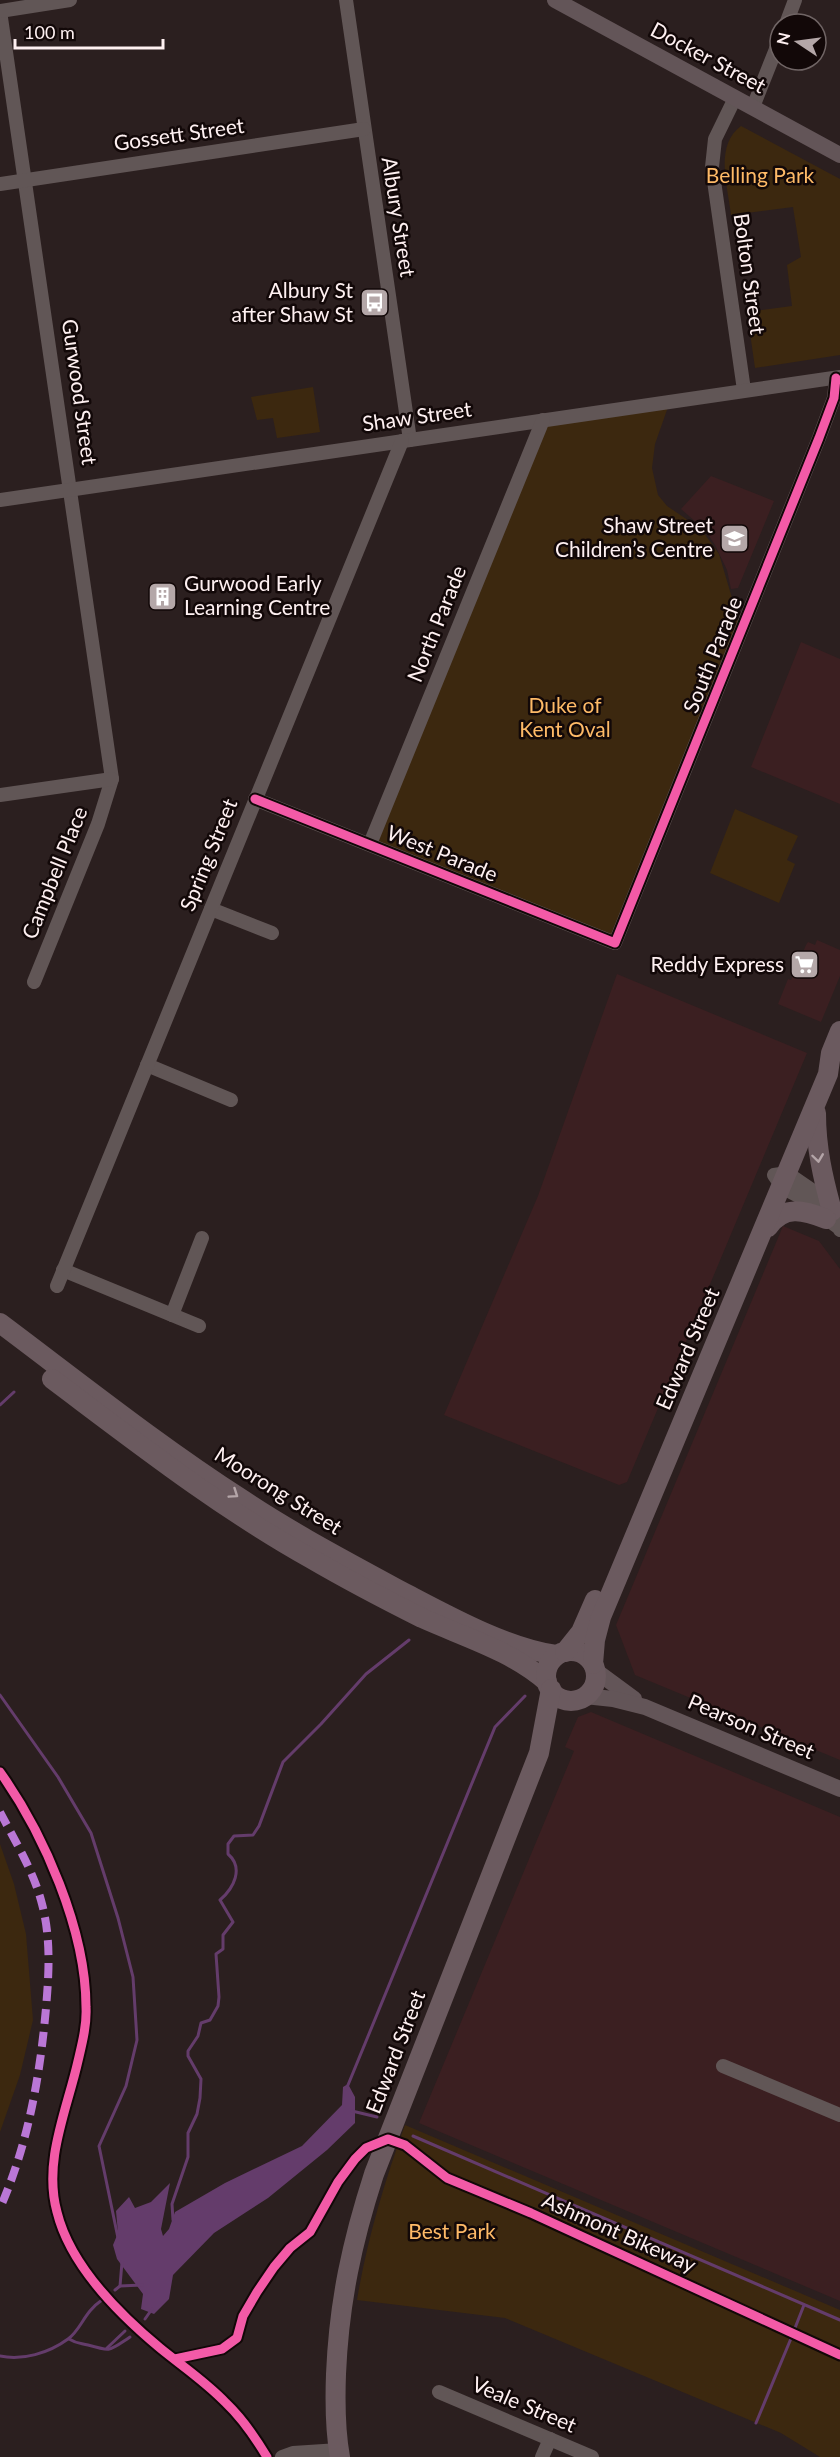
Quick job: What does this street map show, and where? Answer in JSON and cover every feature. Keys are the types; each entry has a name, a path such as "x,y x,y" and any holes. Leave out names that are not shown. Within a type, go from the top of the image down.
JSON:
{"highway":[{"name":"Edward Street","path":"561,1653 587,1620 781,1178 816,1104 828,1074 831,1053 840,1031"},
{"name":"Edward Street","path":"594,1667 595,1640 601,1617 762,1235 818,1069 831,1053"},
{"path":"816,1104 816,1142 834,1222"},
{"path":"762,1235 778,1216 793,1210 807,1212 834,1222"},
{"name":"Moorong Street","path":"0,1323 163,1445 243,1500 314,1544 427,1604 516,1645 561,1653"},
{"name":"Moorong Street","path":"0,1340 147,1451 232,1511 309,1558 421,1617 523,1664 549,1685"},
{"path":"561,1653 581,1653 594,1667 594,1685 581,1698 562,1698 549,1685 547,1670 561,1653"},
{"name":"Edward Street","path":"340,2453 336,2394 338,2332 345,2280 356,2229 374,2174 539,1753 547,1717 549,1685"},
{"name":"Edward Street","path":"539,1753 558,1722 581,1698"}],"main road":[{"name":"Docker Street","path":"555,0 840,155"},
{"name":"Pearson Street","path":"594,1667 645,1707"},
{"name":"Pearson Street","path":"581,1698 613,1699 645,1707 840,1789"}],"street":[{"path":"0,11 70,0"},
{"name":"Albury Street","path":"346,0 406,440"},
{"name":"Gurwood Street","path":"0,11 72,490 112,779"},
{"path":"753,107 768,69"},
{"name":"Bolton Street","path":"735,98 715,139 712,167 744,390"},
{"name":"Gossett Street","path":"0,184 364,129"},
{"name":"Shaw Street","path":"0,500 838,378"},
{"name":"South Parade","path":"615,943 819,438 834,398 838,378"},
{"name":"North Parade","path":"370,844 543,420"},
{"name":"Spring Street","path":"57,1286 255,798 406,440"},
{"path":"0,795 112,779"},
{"name":"Campbell Place","path":"34,982 98,824 112,779"},
{"name":"West Parade","path":"255,798 615,943"},
{"path":"211,909 272,933"},
{"path":"147,1065 231,1100"},
{"path":"781,1178 822,1197 834,1222"},
{"path":"172,1315 202,1238"},
{"path":"63,1270 199,1326"},
{"path":"723,2066 840,2115"},
{"name":"Veale Street","path":"439,2392 592,2457"},
{"path":"542,2457 550,2439"},
{"path":"282,2457 293,2453 340,2453"}],"shaded area":[{"name":"Shaw Street Children’s Centre","path":"711,476 774,501 738,588 731,589 727,570 705,530 681,509"},
{"path":"801,642 840,659 840,804 751,767"},
{"path":"817,940 840,950 840,976 821,1022 778,1004 806,945 808,942 815,945"},
{"path":"617,974 807,1053 627,1482 619,1485 444,1415 538,1196"},
{"path":"783,1226 819,1241 840,1269 840,1760 635,1675 616,1625"},
{"path":"591,1712 840,1817 840,2301 419,2123 574,1751 565,1747 578,1717"},
{"path":"348,2084 355,2097 355,2123 327,2150 268,2198 214,2233 173,2275 169,2299 154,2314 141,2309 143,2294 117,2259 113,2245 118,2233 116,2211 129,2197 135,2208 151,2202 170,2183 161,2229 163,2236 169,2229 175,2212 225,2183 302,2146 342,2105 343,2087"}],"green space":[{"name":"Belling Park","path":"741,126 840,179 840,355 755,368 747,312 792,306 787,265 801,257 793,207 731,215 725,156 733,134"},
{"path":"313,387 320,432 277,438 273,418 257,420 251,397"},
{"name":"Duke of Kent Oval","path":"668,407 655,444 652,468 658,495 667,506 701,529 719,554 732,598 733,612 745,627 615,943 370,844 543,420"},
{"path":"735,809 798,836 787,860 795,864 779,903 710,873"},
{"path":"0,1844 14,1884 26,1934 33,2020 20,2075 0,2132"},
{"name":"Best Park","path":"405,2125 840,2310 840,2457 820,2457 781,2433 505,2318 357,2300 377,2212"}],"waterway":[{"path":"0,1405 14,1392"},
{"path":"173,2220 172,2204 188,2157 188,2133 197,2114 200,2098 201,2079 188,2056 188,2051 198,2036 201,2023 210,2020 218,2006 216,1954 223,1949 223,1935 233,1922 220,1900 233,1884 236,1872 233,1860 228,1854 228,1844 234,1836 253,1835 259,1826 283,1762 366,1674 409,1640"},
{"path":"0,1695 58,1777 91,1833 118,1918 133,1977 137,2040 126,2086 99,2146 118,2238"},
{"path":"348,2085 495,1727 525,1696"},
{"path":"352,2111 377,2117"},
{"path":"413,2136 840,2320"},
{"path":"115,2290 120,2286 122,2262"},
{"path":"120,2286 142,2285"},
{"path":"0,2356 26,2357 61,2344 76,2331 91,2310 102,2300"},
{"path":"795,2328 804,2305"},
{"path":"145,2319 152,2309"},
{"path":"107,2348 125,2331"},
{"path":"756,2423 792,2336"},
{"path":"69,2339 77,2343 110,2349 130,2337"}],"marked path":[{"path":"0,1812 24,1857 39,1892 47,1930 48,1956 46,2008 36,2085 18,2160 0,2208"}],"cycle path":[{"path":"255,799 615,943 819,438 834,398 836,378"},
{"path":"0,1772 32,1824 60,1884 79,1947 84,1977 86,2014 84,2034 58,2136 53,2174 53,2193 63,2232 84,2269 113,2304 144,2335 218,2395 243,2422 267,2457"},
{"name":"Ashmont Bikeway","path":"175,2359 222,2349 237,2338 243,2316 257,2292 290,2248 310,2232 338,2182 355,2159 366,2148 388,2139 405,2145 447,2178 531,2213 840,2355"}],"place":[{"name":"Albury St after Shaw St","path":"374,303"},
{"name":"Shaw Street Children’s Centre","path":"734,538"},
{"name":"Gurwood Early Learning Centre","path":"163,596"},
{"name":"Reddy Express","path":"805,965"}]}
